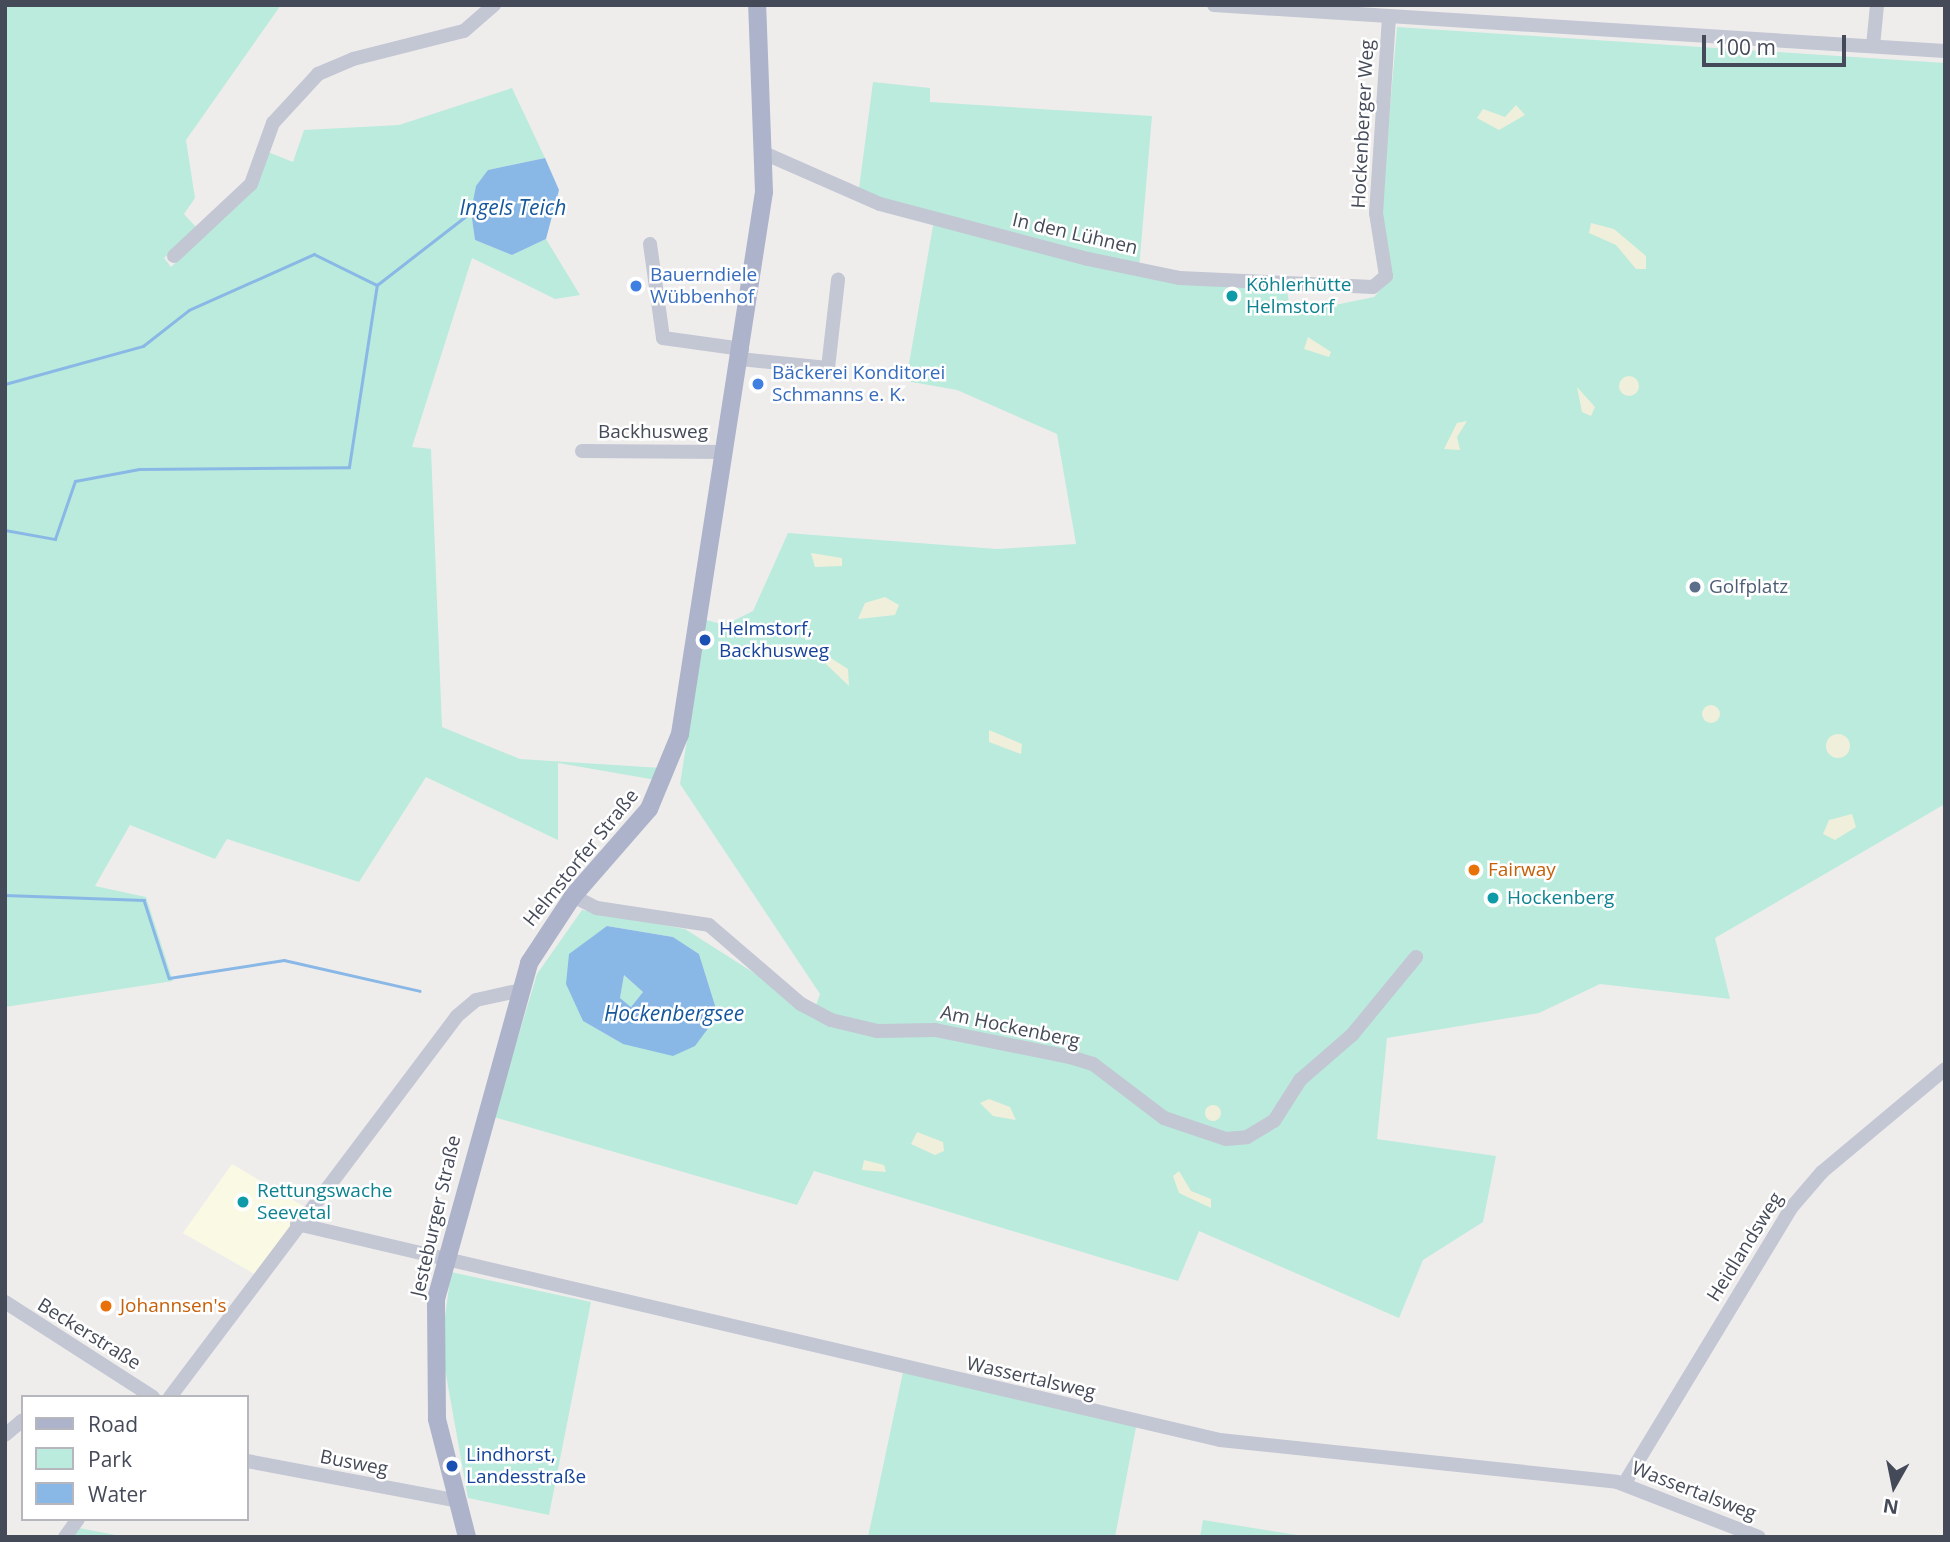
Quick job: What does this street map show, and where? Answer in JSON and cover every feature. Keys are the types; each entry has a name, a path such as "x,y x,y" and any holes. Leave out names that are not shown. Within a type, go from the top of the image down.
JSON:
{"main road":[{"name":"Helmstorfer Straße","path":"517,990 544,935 573,896 649,809 673,762 741,354 766,154 757,5"},
{"name":"Jesteburger Straße","path":"467,1537 454,1500 433,1380 444,1259 517,990"}],"street":[{"path":"174,256 250,184 273,124 318,74 353,59 464,32 494,5"},
{"path":"1214,5 1945,51"},
{"path":"1873,46 1877,5"},
{"name":"Hockenberger Weg","path":"1386,276 1376,213 1389,16"},
{"name":"In den Lühnen","path":"766,154 880,204 1180,278 1373,287 1386,276"},
{"path":"650,244 663,338 741,354 828,368 838,280"},
{"name":"Backhusweg","path":"582,451 725,452"},
{"name":"Am Hockenberg","path":"573,896 597,908 709,925 801,1004 831,1020 877,1031 935,1030 1070,1057 1093,1064 1164,1118 1226,1139 1247,1137 1274,1121 1300,1080 1352,1035 1416,957"},
{"path":"171,1395 297,1224 457,1016 476,1000 517,990"},
{"name":"Heidlandsweg","path":"1624,1484 1791,1208 1822,1172 1945,1069"},
{"name":"Wassertalsweg","path":"297,1224 1220,1440 1624,1484 1759,1537"},
{"name":"Beckerstraße","path":"5,1302 150,1395"},
{"path":"5,1435 21,1422"},
{"name":"Busweg","path":"248,1461 454,1500"},
{"path":"65,1537 77,1521"}],"shaded area":[{"path":"232,1164 308,1209 258,1276 183,1233"}],"green space":[{"path":"5,5 281,5 186,140 195,198 184,214 196,227 164,258 171,267 255,189 268,152 293,162 304,130 399,125 512,88 545,158 488,170 471,212 475,240 512,255 546,239 580,295 555,299 472,258 412,447 431,449 442,727 520,759 662,768 656,780 558,763 558,840 426,777 359,882 227,839 215,859 130,825 95,886 146,897 173,981 5,1007"},
{"path":"1397,27 1945,63 1945,804 1715,938 1730,999 1600,984 1539,1013 1387,1038 1377,1139 1496,1156 1483,1222 1423,1260 1399,1318 1199,1231 1178,1281 814,1171 797,1205 494,1117 537,974 582,910 685,929 814,1011 820,994 680,784 706,620 725,625 753,611 788,533 997,549 1076,544 1057,434 957,390 906,381 934,220 858,196 873,82 930,88 930,102 1152,116 1139,269 1285,279 1291,314 1374,297 1391,278 1381,212","holes":["607,926 673,937 699,954 718,1015 623,1044 583,1021"]},
{"path":"624,975 643,992 631,1007 620,998"},
{"path":"451,1272 591,1302 549,1515 468,1498 441,1347"},
{"path":"903,1372 1136,1427 1115,1537 868,1537"},
{"path":"1203,1520 1310,1537 1200,1537"},
{"path":"79,1528 126,1537 73,1537"}],"sand":[{"path":"1516,105 1525,115 1499,130 1477,118 1483,109 1505,117"},
{"path":"1591,223 1614,229 1646,256 1646,269 1636,269 1616,245 1589,233"},
{"path":"1308,337 1331,352 1329,357 1304,349"},
{"path":"1629,376 1636,379 1639,386 1636,393 1629,396 1622,393 1619,386 1622,379"},
{"path":"1577,387 1595,407 1591,416 1582,412"},
{"path":"1467,421 1457,437 1460,450 1444,449 1457,423"},
{"path":"811,553 842,558 842,566 815,567"},
{"path":"885,597 899,605 895,615 858,619 865,603"},
{"path":"829,657 848,669 849,686 826,664"},
{"path":"1711,705 1717,708 1720,714 1717,720 1711,723 1705,720 1702,714 1705,708"},
{"path":"989,730 1022,744 1021,754 989,742"},
{"path":"1838,734 1847,737 1850,746 1847,755 1838,758 1829,755 1826,746 1829,737"},
{"path":"1852,814 1856,827 1835,840 1823,834 1829,820"},
{"path":"989,1099 1010,1107 1016,1120 993,1116 980,1103"},
{"path":"1213,1105 1221,1113 1213,1121 1205,1113"},
{"path":"917,1132 943,1142 944,1151 935,1155 911,1144"},
{"path":"864,1160 884,1165 886,1172 862,1170"},
{"path":"1179,1171 1191,1191 1211,1199 1211,1208 1179,1193 1173,1176"}],"water":[{"name":"Ingels Teich","path":"545,158 559,190 546,239 512,255 475,240 471,212 476,186 488,170"},
{"name":"Hockenbergsee","path":"607,926 673,937 699,954 718,1015 695,1046 673,1056 623,1044 583,1021 566,984 569,954","holes":["624,975 643,992 631,1007 620,998"]}],"waterway":[{"path":"5,384 143,346 189,310 314,254 377,285 471,212"},
{"path":"5,530 55,539 75,481 139,469 349,467 377,285"},
{"path":"5,895 144,900 169,978 284,960 420,991"}],"place":[{"name":"Bauerndiele Wübbenhof","path":"636,286"},
{"name":"Köhlerhütte Helmstorf","path":"1232,296"},
{"name":"Bäckerei Konditorei Schmanns e. K.","path":"758,384"},
{"name":"Golfplatz","path":"1695,587"},
{"name":"Helmstorf, Backhusweg","path":"705,640"},
{"name":"Fairway","path":"1474,870"},
{"name":"Hockenberg","path":"1493,898"},
{"name":"Rettungswache Seevetal","path":"243,1202"},
{"name":"Johannsen's","path":"106,1306"},
{"name":"Lindhorst, Landesstraße","path":"452,1466"}]}
